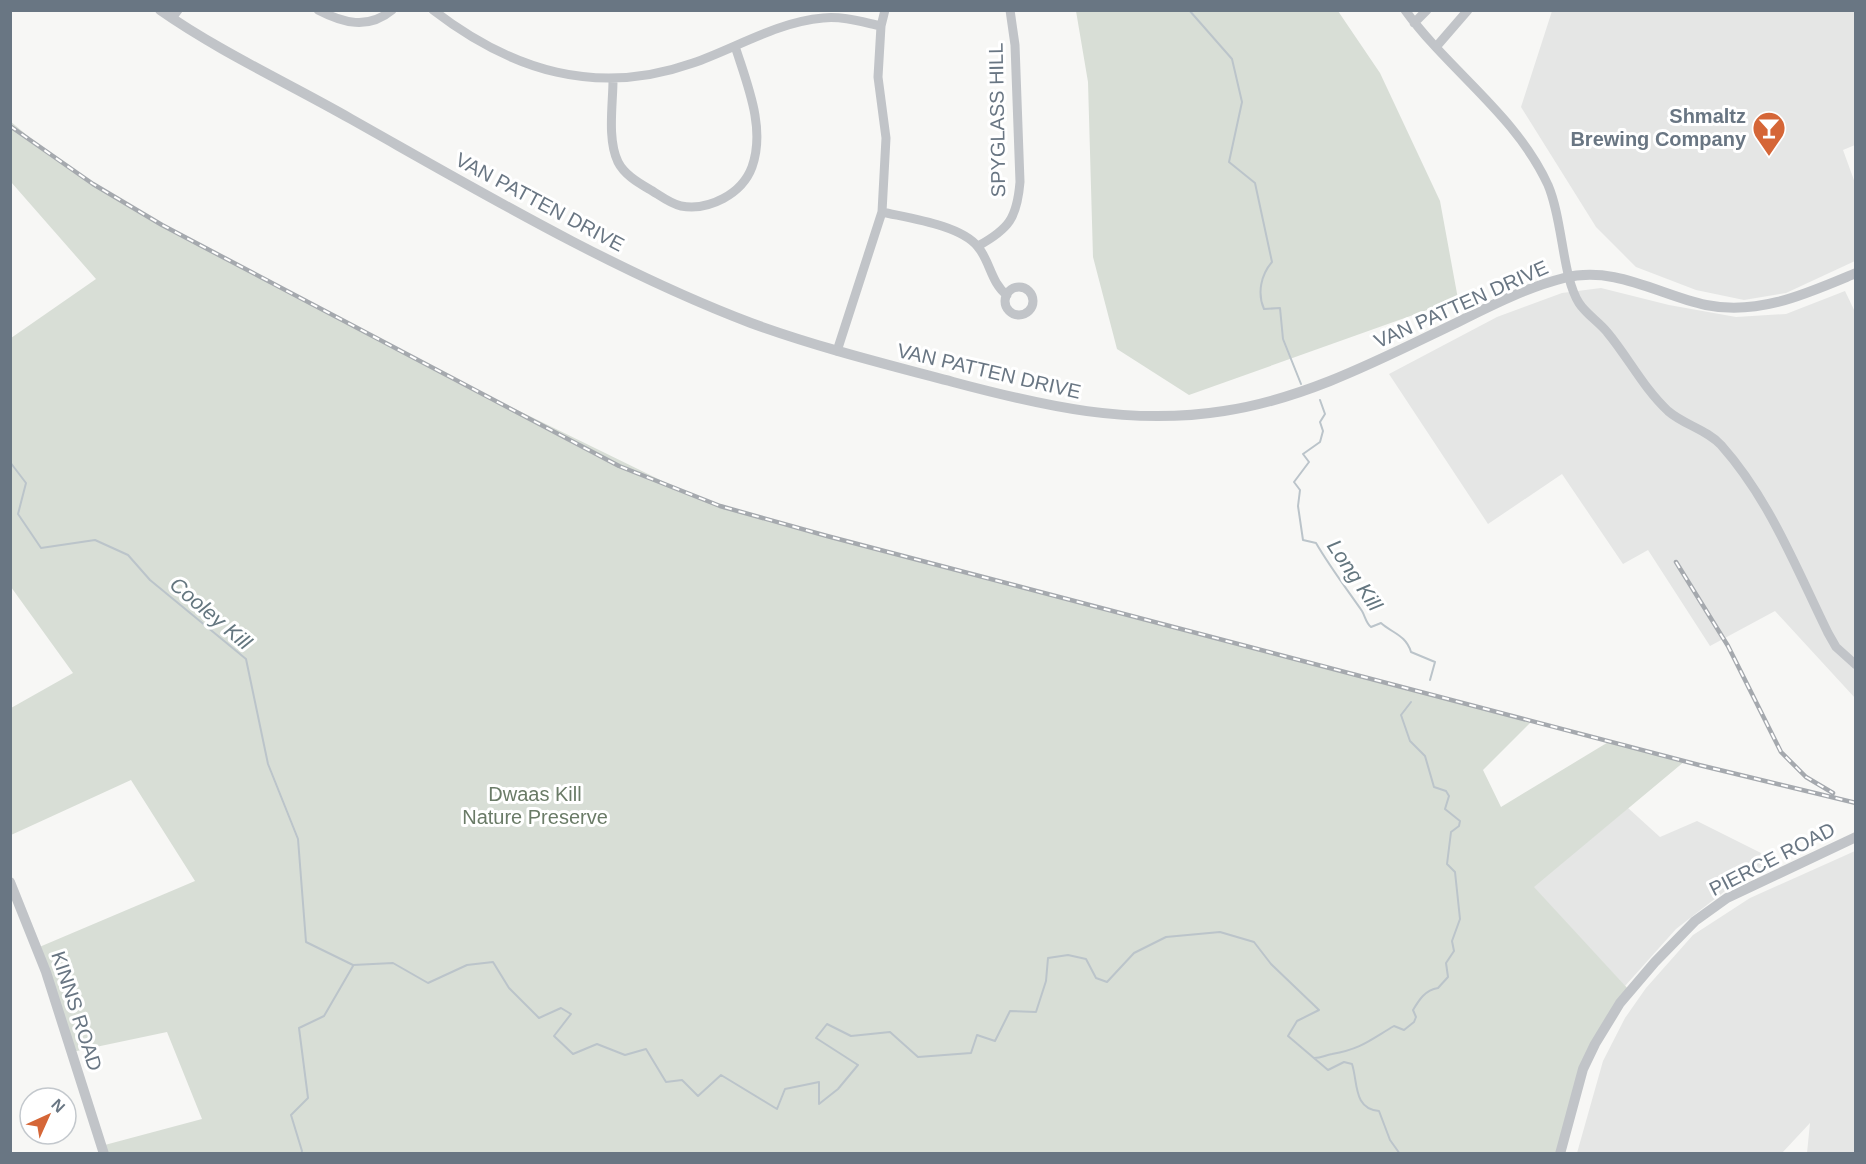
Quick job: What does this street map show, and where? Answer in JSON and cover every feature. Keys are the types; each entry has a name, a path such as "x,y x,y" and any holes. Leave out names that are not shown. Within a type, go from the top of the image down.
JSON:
{"street":[{"name":"VAN PATTEN DRIVE","path":"160,10 175,14 396,145 622,266 747,321 837,351 1040,405 1110,416 1173,417 1223,411 1299,393 1385,357 1525,291 1570,277 1622,278 1704,305 1734,308 1765,306 1795,298 1856,273"},
{"path":"318,10 347,24 369,22 392,10"},
{"path":"433,10 502,54 525,64 571,76 614,80 648,76 692,63 789,26 821,18 850,19 881,26"},
{"path":"837,351 882,212 886,138 878,76 881,26 885,10"},
{"name":"SPYGLASS HILL","path":"978,246 1004,229 1018,204 1016,45 1010,10"},
{"path":"1405,10 1414,23 1512,129 1531,155 1548,186 1560,223 1570,277 1578,303 1608,333 1669,412 1709,434 1735,462 1778,527 1827,633 1836,647 1856,665"},
{"path":"1414,23 1427,10"},
{"path":"1436,47 1468,10"},
{"path":"614,80 613,127 615,155 619,164 638,182 679,206 707,206 717,203 734,190 747,176 755,155 753,100 735,46"},
{"path":"882,212 954,230 978,246 1006,295"},
{"name":"PIERCE ROAD","path":"1560,1154 1583,1069 1594,1044 1620,1003 1655,962 1695,921 1727,898 1856,837"},
{"name":"KINNS ROAD","path":"10,882 46,972 104,1154"}],"shaded area":[{"path":"1552,11 1855,11 1855,145 1843,150 1855,183 1855,261 1786,293 1744,300 1696,290 1636,267 1596,227 1521,107"},
{"path":"1601,288 1669,305 1736,317 1786,314 1845,291 1856,314 1855,698 1775,611 1710,646 1648,550 1623,564 1562,474 1488,524 1389,374 1497,317 1562,293"},
{"path":"1628,808 1660,837 1697,821 1777,861 1725,891 1676,929 1625,986 1533,887"},
{"path":"1855,851 1855,1153 1807,1153 1810,1123 1782,1153 1577,1153 1603,1061 1625,1018 1646,988 1693,935 1750,898"}],"green space":[{"path":"1076,11 1338,11 1380,73 1440,201 1458,299 1189,395 1117,349 1093,257 1088,82"},
{"name":"Dwaas Kill Nature Preserve","path":"10,121 47,152 119,200 427,366 695,497 855,543 1532,721 1483,770 1501,807 1610,741 1685,761 1534,887 1630,991 1589,1051 1560,1153 104,1153 101,1146 202,1119 167,1032 72,1052 37,948 195,881 131,780 11,835 11,708 73,673 11,587 11,338 96,279 11,182"}],"waterway":[{"name":"Long Kill","path":"1189,10 1232,59 1242,102 1229,162 1255,183 1272,262 1261,284 1262,303 1264,309 1280,308 1283,339 1301,384"},
{"name":"Long Kill","path":"1320,400 1325,414 1320,422 1323,431 1320,442 1303,454 1309,462 1294,482 1300,490 1298,506 1303,540 1316,543 1371,627 1381,623 1402,638 1411,652 1435,662 1430,680"},
{"name":"Cooley Kill","path":"10,462 26,483 18,514 41,548 95,540 128,555 150,580 246,659 268,764 298,839 306,942 353,965 393,963 428,983 467,965 493,962 509,988 539,1018 561,1008 571,1014 554,1036 573,1054 597,1044 625,1055 646,1049 666,1082 682,1080 698,1096 721,1075 777,1109 785,1089 819,1082 819,1104 838,1089 858,1065 816,1038 827,1024 851,1036 890,1032 918,1057 971,1053 977,1035 995,1041 1010,1011 1036,1012 1046,981 1048,958 1068,955 1086,959 1096,978 1107,982 1134,953 1166,937 1220,932 1254,942 1271,964 1319,1010 1297,1021 1288,1036 1328,1070 1344,1062 1352,1064 1361,1100 1371,1109 1379,1111 1390,1140 1400,1154"},
{"name":"Long Kill","path":"1314,1058 1358,1047 1394,1026 1404,1030 1414,1022 1416,1017 1413,1010 1420,999 1429,991 1438,988 1448,977 1446,963 1454,951 1452,941 1460,919 1455,872 1447,864 1451,832 1459,826 1460,821 1445,809 1449,796 1446,791 1434,787 1425,756 1410,741 1401,715 1411,702"},
{"path":"301,1154 291,1115 308,1098 299,1028 324,1016 353,966"}],"railway":[{"path":"10,126 93,184 162,225 619,466 720,506 1699,765 1856,803"},
{"path":"1676,562 1728,646 1781,752 1806,777 1833,793"}],"place":[{"name":"Shmaltz Brewing Company","path":"1769,157"}]}
